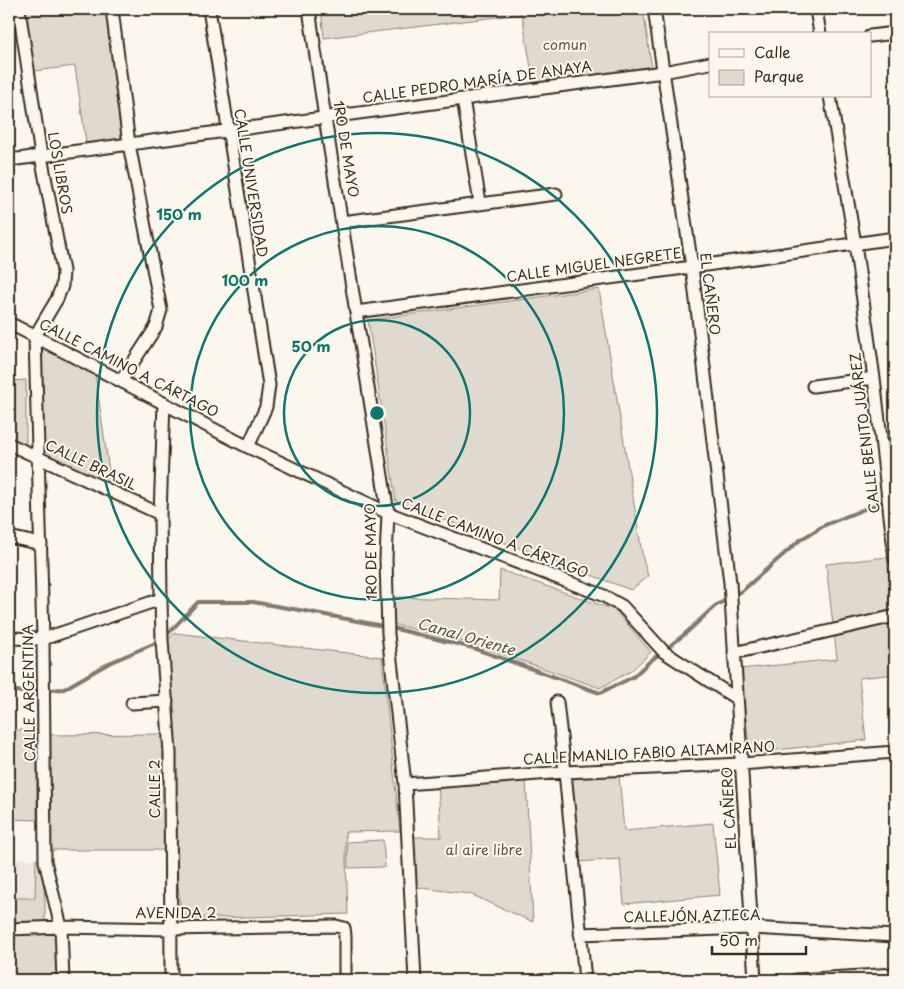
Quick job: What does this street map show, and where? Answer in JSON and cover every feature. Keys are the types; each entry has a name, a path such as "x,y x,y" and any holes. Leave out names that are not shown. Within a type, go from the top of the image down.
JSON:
{"street":[{"name":"LOS LIBROS","path":"19,9 41,156 63,271 62,286 57,299 35,336"},
{"path":"112,9 129,144 161,310 156,327 121,381"},
{"name":"CALLE UNIVERSIDAD","path":"209,9 269,385 266,407 248,447"},
{"name":"1RO DE MAYO","path":"309,9 388,513 386,559 388,634 405,784 415,980"},
{"name":"EL CAÑERO","path":"654,9 692,267 730,583 755,980"},
{"path":"816,9 820,32"},
{"path":"872,36 895,33"},
{"name":"CALLE PEDRO MARÍA DE ANAYA","path":"9,160 664,72 709,63"},
{"name":"CALLE BENITO JUÁREZ","path":"830,98 855,244 874,378 895,560"},
{"path":"463,99 480,204"},
{"path":"342,222 556,194"},
{"name":"CALLE MIGUEL NEGRETE","path":"356,312 895,238"},
{"name":"CALLE CAMINO A CÁRTAGO","path":"9,323 248,447 388,513 602,595 622,606 664,652 737,699"},
{"name":"CALLE ARGENTINA","path":"35,336 43,639 45,861 62,927 63,980"},
{"path":"813,386 874,378"},
{"name":"CALLE 2","path":"164,403 160,514 161,598 170,753 171,980"},
{"name":"CALLE BRASIL","path":"9,444 160,514"},
{"path":"9,537 41,544"},
{"path":"9,638 43,639 161,598"},
{"path":"734,653 895,616"},
{"path":"132,703 167,701"},
{"path":"557,702 566,772 584,980"},
{"name":"CALLE MANLIO FABIO ALTAMIRANO","path":"405,784 566,772 741,764 895,752"},
{"name":"AVENIDA 2","path":"9,929 62,927 171,929 336,926 344,928 345,980"},
{"name":"CALLEJÓN AZTECA","path":"580,934 751,928 895,936"},
{"path":"796,980 895,974"}],"shaded area":[{"path":"9,859 36,859 35,898 9,898"}],"green space":[{"path":"24,9 106,9 122,139 86,143 75,66 34,71"},
{"name":"comun","path":"321,9 643,9 652,69 534,86 522,14 324,38"},
{"path":"599,289 643,559 648,576 631,590 396,502 368,320"},
{"path":"40,343 95,373 111,485 42,455"},
{"path":"26,380 26,445 9,438 9,381"},
{"path":"887,557 895,632 895,674 859,678 866,740 750,753 740,669 837,659 826,564"},
{"path":"500,570 615,610 651,652 631,671 600,688 476,645 392,624 395,597 499,600"},
{"path":"175,633 382,657 400,831 345,832 348,914 181,919 156,650"},
{"path":"9,730 37,730 37,820 9,819"},
{"path":"163,734 164,850 49,850 48,735"},
{"path":"619,775 624,831 713,823 720,895 624,904 620,859 579,862 572,779"},
{"name":"al aire libre","path":"526,779 533,922 470,894 414,887 412,837 441,837 438,783"},
{"path":"383,840 385,867 348,868 347,842"},
{"path":"36,859 42,864 45,921 9,922 9,898 35,898"},
{"path":"59,930 61,980 9,980 9,932"}],"waterway":[{"name":"Canal Oriente","path":"165,637 198,602 253,602 388,627 473,648 600,693 633,677 685,634 715,606 742,591 800,540 825,525 882,502"},
{"name":"Canal Oriente","path":"9,689 21,692 64,689 109,663 160,641"}]}
